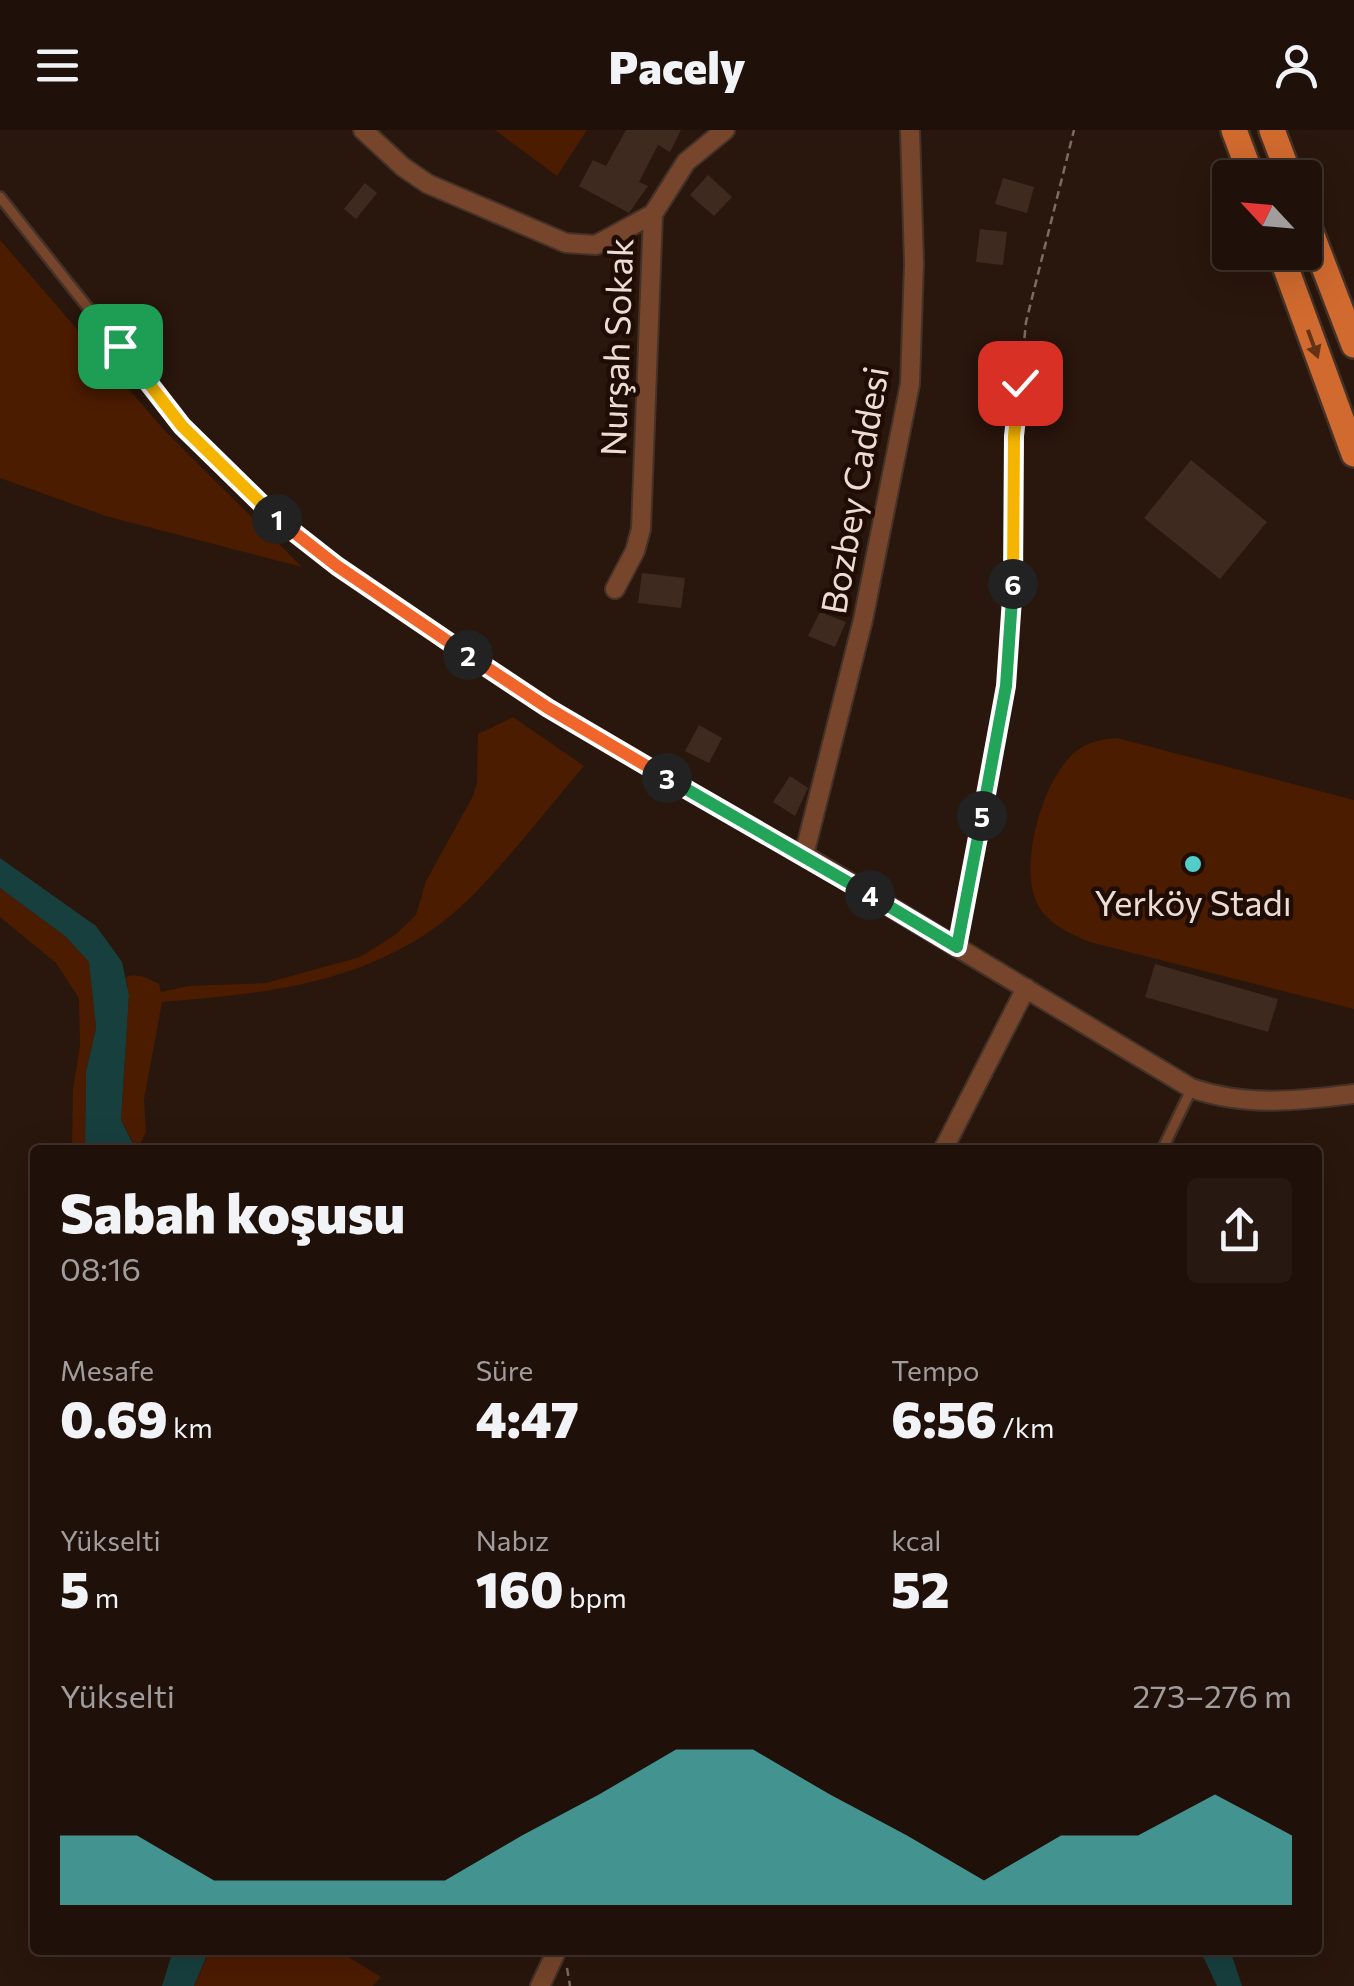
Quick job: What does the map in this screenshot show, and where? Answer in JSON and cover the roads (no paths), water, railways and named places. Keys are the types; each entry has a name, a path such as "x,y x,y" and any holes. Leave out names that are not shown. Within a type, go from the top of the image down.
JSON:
{"main road":[{"path":"1234,130 1245,160"},
{"path":"1272,130 1283,160"},
{"path":"1322,261 1354,344"},
{"path":"1287,270 1354,454"}],"street":[{"name":"Nurşah Sokak","path":"615,590 635,551 641,529 652,214 686,162 724,130"},
{"name":"Bozbey Caddesi","path":"804,856 864,620 910,384 914,263 910,130"},
{"path":"364,131 428,184 566,242 596,245 652,214"},
{"path":"804,856 1192,1088 1243,1101 1288,1102 1354,1094"},
{"path":"947,1145 1026,988"},
{"path":"540,1986 555,1955"}],"lane":[{"path":"0,196 182,426 291,532 548,708 804,856"},
{"path":"1164,1145 1192,1088"}],"water":[{"path":"0,858 96,926 122,962 129,995 121,1120 134,1145 85,1145 86,1072 96,1028 89,962 65,936 0,888"},
{"path":"171,1955 207,1955 194,1986 162,1986"},
{"path":"1202,1955 1232,1955 1242,1986 1217,1986"}],"place":[{"name":"Yerköy Stadı","path":"1193,864"}]}
